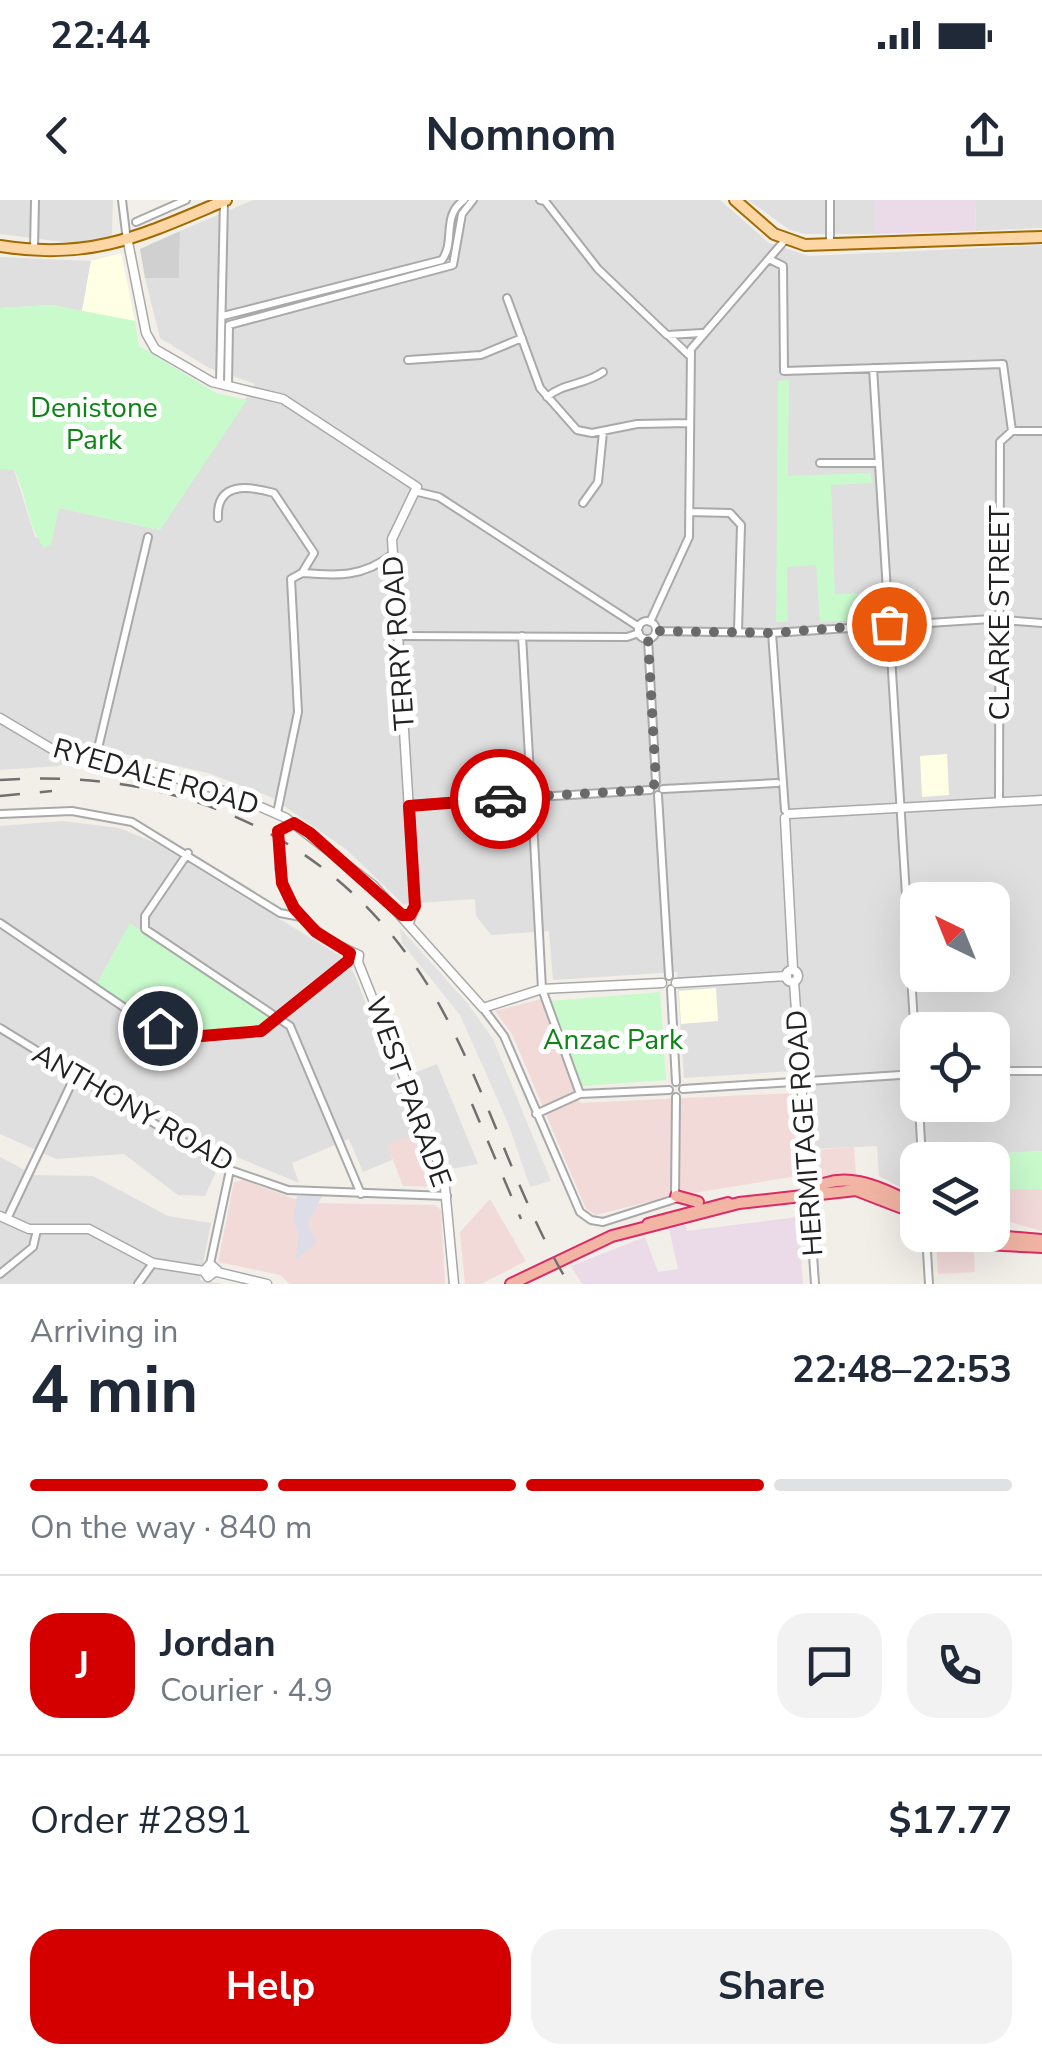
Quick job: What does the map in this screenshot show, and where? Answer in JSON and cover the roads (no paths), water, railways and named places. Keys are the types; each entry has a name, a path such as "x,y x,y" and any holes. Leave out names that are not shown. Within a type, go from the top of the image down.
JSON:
{"highway":[{"path":"809,1192 825,1184 857,1181 900,1199"},
{"path":"643,1227 740,1203 809,1192 864,1192 900,1207"},
{"path":"676,1196 688,1202 740,1203"},
{"path":"510,1284 600,1241 716,1202"},
{"path":"1010,1239 1042,1243"},
{"path":"1010,1244 1042,1243"}],"main road":[{"path":"0,246 34,251 84,250 128,242 225,200"},
{"path":"735,200 785,240 830,245 1042,237"}],"street":[{"path":"34,251 35,200"},
{"path":"122,200 148,340 201,377 283,399 412,480 418,492 439,497 627,620 648,638 656,782 661,792 676,1082 683,1089"},
{"path":"136,222 186,200"},
{"path":"224,385 225,200"},
{"path":"223,316 442,260 447,253 451,213 464,200"},
{"path":"224,385 228,325 453,265 462,214 473,200"},
{"path":"540,200 545,200 598,270 690,356"},
{"path":"830,200 830,245"},
{"path":"614,636 639,630 650,622 688,545 690,356 704,333 785,240"},
{"path":"769,259 782,266 784,371 1003,364 1012,432 1042,431"},
{"path":"507,298 547,398 578,430 602,432 637,424 689,423"},
{"path":"667,334 704,333"},
{"path":"408,360 481,354 522,338"},
{"path":"873,368 913,1012"},
{"path":"547,398 569,386 585,385 603,372"},
{"path":"582,502 598,482 602,432"},
{"name":"CLARKE STREET","path":"999,801 1000,442 1012,432"},
{"path":"820,463 879,464"},
{"path":"0,923 141,1019 178,1038 254,1032 282,1017 352,959 297,912 280,870 278,813 298,712 291,580 311,563 313,547 274,493 244,486 232,488 222,497 218,518"},
{"name":"TERRY ROAD","path":"407,918 415,906 393,554 395,530 418,492"},
{"path":"689,512 730,513 741,525 738,632"},
{"path":"95,761 148,538"},
{"path":"302,573 344,576 365,572 393,554"},
{"path":"398,636 614,636 628,633 627,620"},
{"path":"648,638 656,631 772,633 1000,620 1042,624"},
{"path":"650,622 656,631"},
{"name":"HERMITAGE ROAD","path":"772,633 780,782 786,814 791,976 816,1284"},
{"path":"522,636 542,989 580,1094"},
{"name":"RYEDALE ROAD","path":"0,718 52,750 224,791 294,823 336,853 407,918 502,1032 580,1212 603,1222 668,1204 676,1196"},
{"path":"650,790 656,782"},
{"path":"409,806 780,782"},
{"path":"786,814 1042,800"},
{"path":"0,814 38,810 106,814 132,822 280,913 297,912"},
{"path":"278,831 294,823"},
{"path":"188,853 145,916 146,929 282,1017 317,1083 361,1194"},
{"name":"WEST PARADE","path":"352,959 444,1176 454,1284"},
{"path":"483,1008 542,989 791,976"},
{"name":"ANTHONY ROAD","path":"0,1028 74,1078 230,1170 288,1190 447,1196"},
{"path":"1010,1071 1042,1070"},
{"path":"676,1196 676,1097 683,1089 900,1075"},
{"path":"74,1078 3,1217 37,1230 89,1229 153,1262 207,1268 267,1284"},
{"path":"536,1114 580,1094 668,1090 676,1082"},
{"path":"668,1090 676,1097"},
{"path":"207,1268 230,1170"},
{"path":"0,1274 33,1246 37,1230"},
{"path":"928,1252 929,1284"},
{"path":"138,1284 153,1262"}],"railway":[{"path":"0,780 71,779 139,787 203,804 264,830 319,865 368,909 412,961 449,1023 535,1221 569,1284"},
{"path":"0,796 52,791"},
{"path":"472,1104 521,1219"}],"park label":[{"name":"Denistone Park","path":"94,424"},
{"name":"Anzac Park","path":"613,1040"}]}
